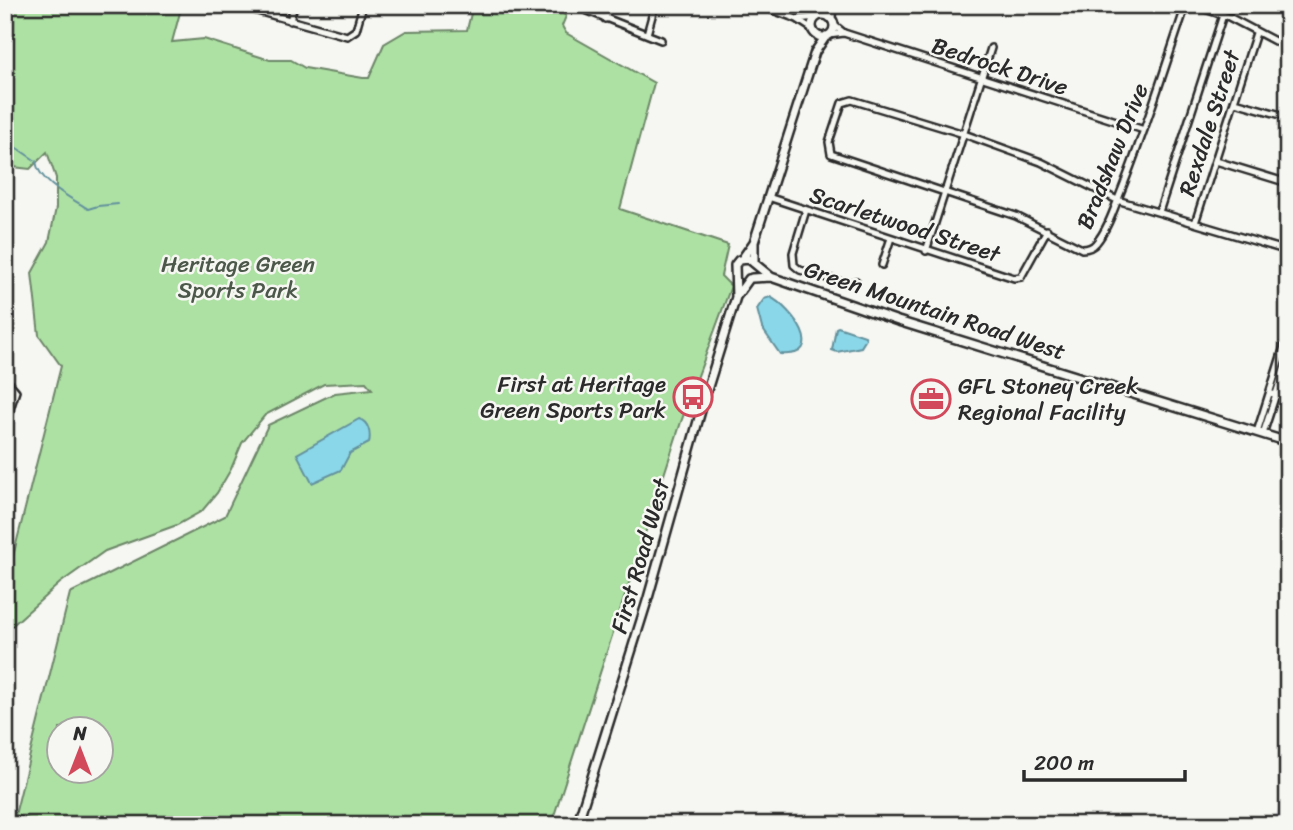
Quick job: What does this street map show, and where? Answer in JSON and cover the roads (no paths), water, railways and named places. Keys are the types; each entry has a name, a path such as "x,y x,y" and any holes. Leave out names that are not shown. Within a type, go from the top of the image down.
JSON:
{"street":[{"path":"236,5 349,36 356,30 363,5"},
{"path":"290,21 294,5"},
{"path":"573,5 661,40"},
{"path":"605,19 609,5"},
{"path":"647,34 655,5"},
{"path":"759,5 797,19 815,32 828,36"},
{"path":"754,242 755,272 751,279 743,280 736,275 735,265 754,242 815,52 813,23 830,5"},
{"path":"815,52 828,36 833,22 830,5"},
{"name":"Bradshaw Drive","path":"964,134 852,100 842,103 829,142 831,154 1016,216 1082,249 1095,245 1117,200 1144,130 1186,5"},
{"path":"1193,5 1223,15 1288,48"},
{"path":"1159,212 1223,15"},
{"path":"797,19 819,16 833,22"},
{"name":"Bedrock Drive","path":"833,22 844,33 1144,130"},
{"name":"Bedrock Drive","path":"828,36 844,33"},
{"name":"Rexdale Street","path":"1195,223 1256,33"},
{"path":"926,251 991,48"},
{"path":"1235,102 1288,117"},
{"path":"964,134 1041,162 1117,200 1288,251"},
{"path":"1216,160 1288,183"},
{"name":"Scarletwood Street","path":"768,197 1014,278 1021,277 1047,230"},
{"path":"806,210 793,253 794,265 800,270 848,284 856,281"},
{"path":"882,265 891,238"},
{"path":"742,259 755,265"},
{"name":"Green Mountain Road West","path":"755,265 771,277 898,321 1288,442"},
{"name":"First Road West","path":"577,825 648,598 736,297 736,275"},
{"name":"Green Mountain Road West","path":"751,279 771,277"},
{"name":"First Road West","path":"736,297 751,279"},
{"path":"1273,394 1288,334"},
{"path":"1260,433 1288,357"},
{"path":"5,377 16,391 5,424"},
{"path":"1273,394 1288,399"}],"water":[{"path":"770,297 779,302 796,320 802,331 802,348 795,353 780,354 762,328 757,309 764,299"},
{"path":"838,327 865,336 861,347 837,352 832,350"},
{"path":"359,419 368,429 369,443 350,453 341,470 312,483 297,454"}],"waterway":[{"path":"5,140 36,161 38,169 49,183 88,209 118,204"}],"place":[{"name":"First at Heritage Green Sports Park","path":"693,397"},
{"name":"GFL Stoney Creek Regional Facility","path":"931,399"}],"park label":[{"name":"Heritage Green Sports Park","path":"238,277"}]}
